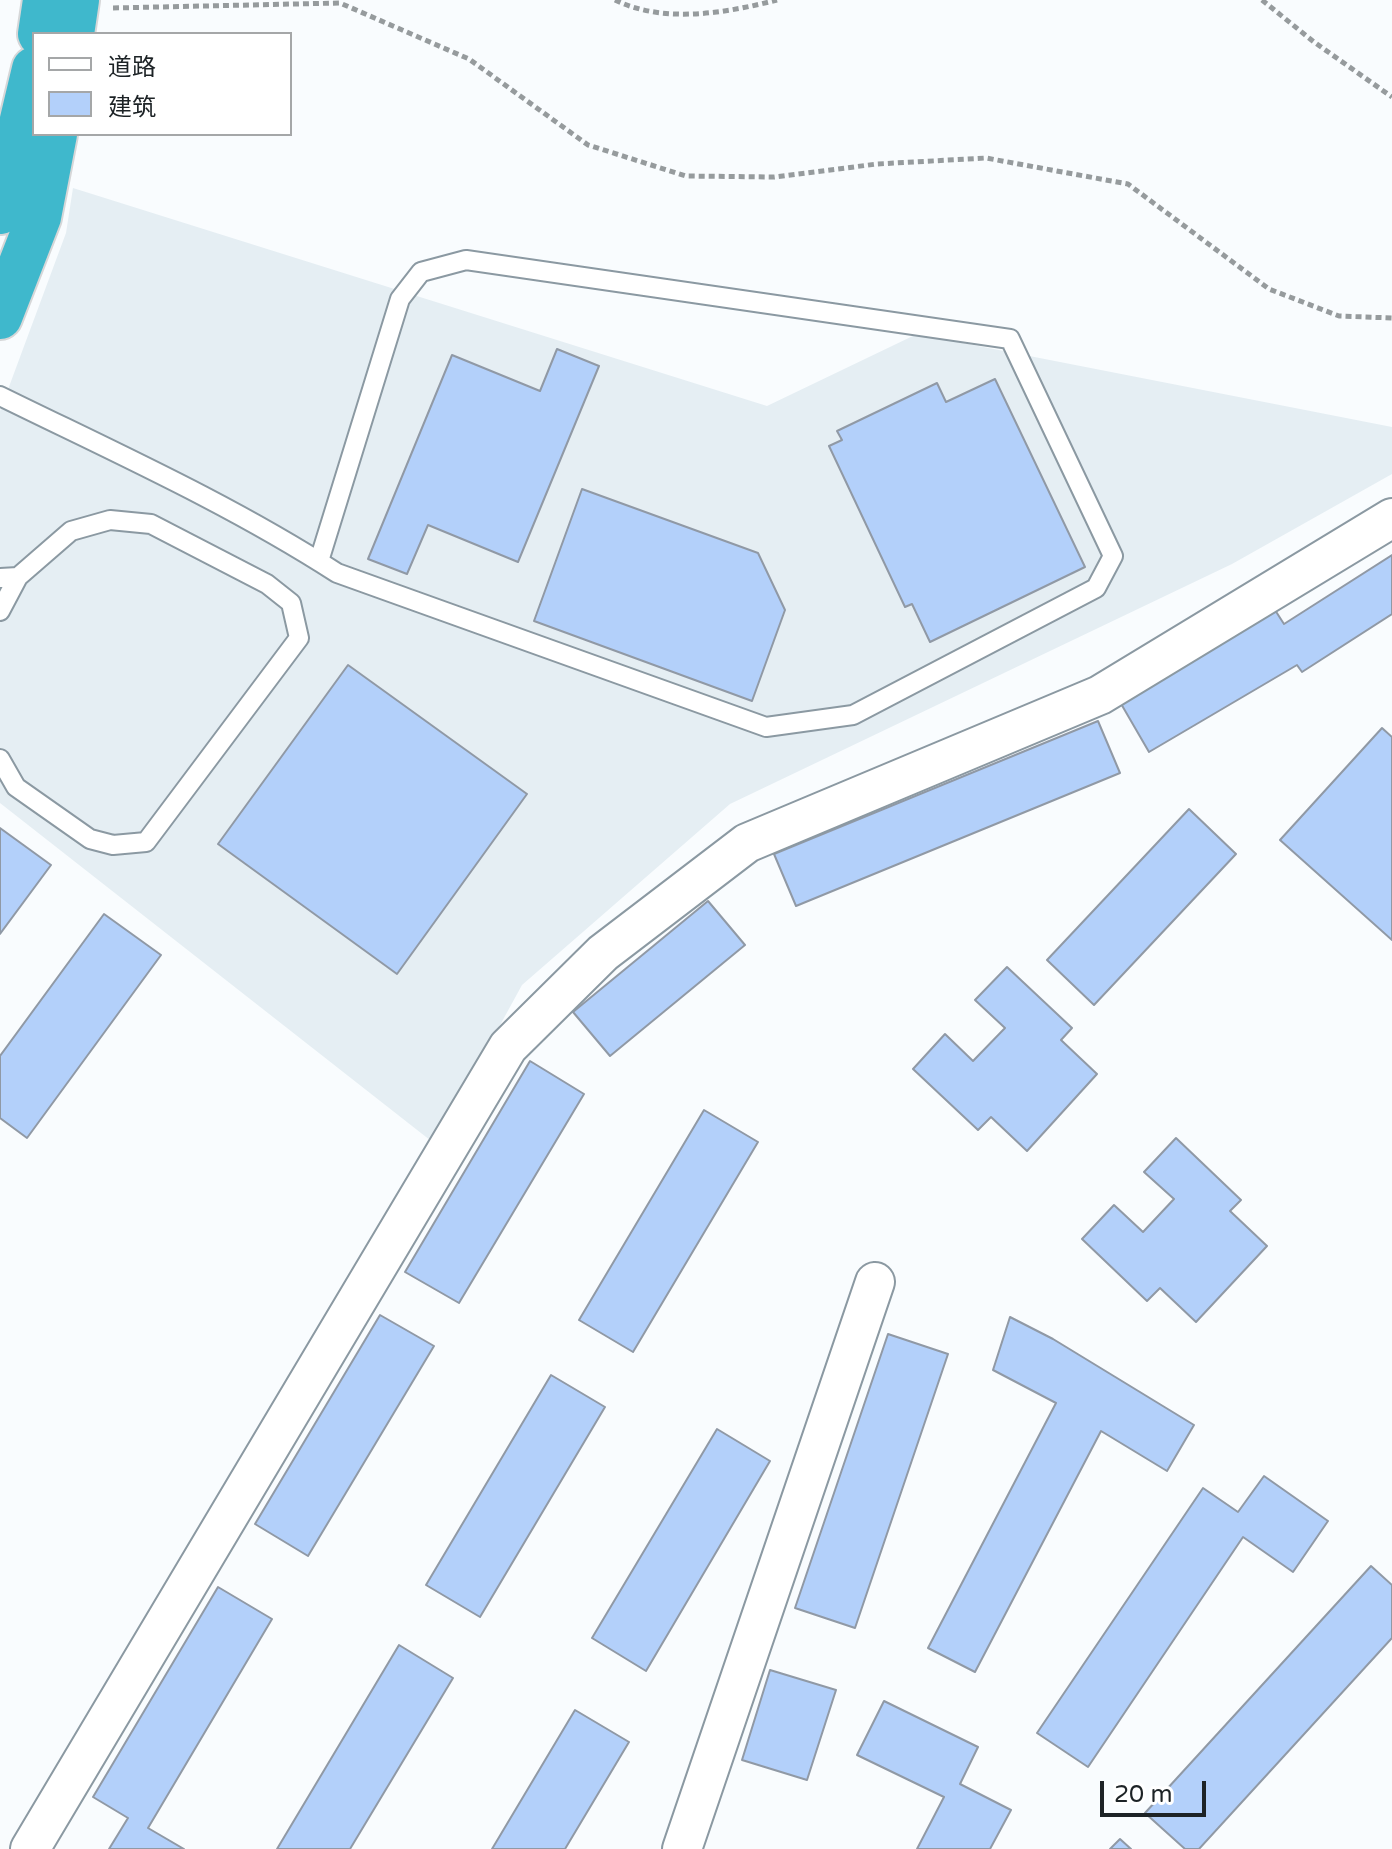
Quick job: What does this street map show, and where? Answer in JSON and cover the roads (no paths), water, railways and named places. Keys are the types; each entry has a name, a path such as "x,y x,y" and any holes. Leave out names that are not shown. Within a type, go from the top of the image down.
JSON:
{"highway":[{"path":"42,32 68,11"},
{"path":"0,212 32,77"},
{"path":"0,317 39,217 55,136"}],"street":[{"path":"30,1849 508,1047 603,953 747,843 1100,695 1392,518"},
{"path":"682,1849 875,1282"}],"lane":[{"path":"0,396 267,528 337,573 766,727 853,715 1096,588 1113,556 1010,339 466,260 421,272 400,299 319,561"},
{"path":"0,611 9,577 71,531 110,520 151,524 267,584 291,603 299,638 146,842 113,845 90,839 16,787 0,759"}]}
